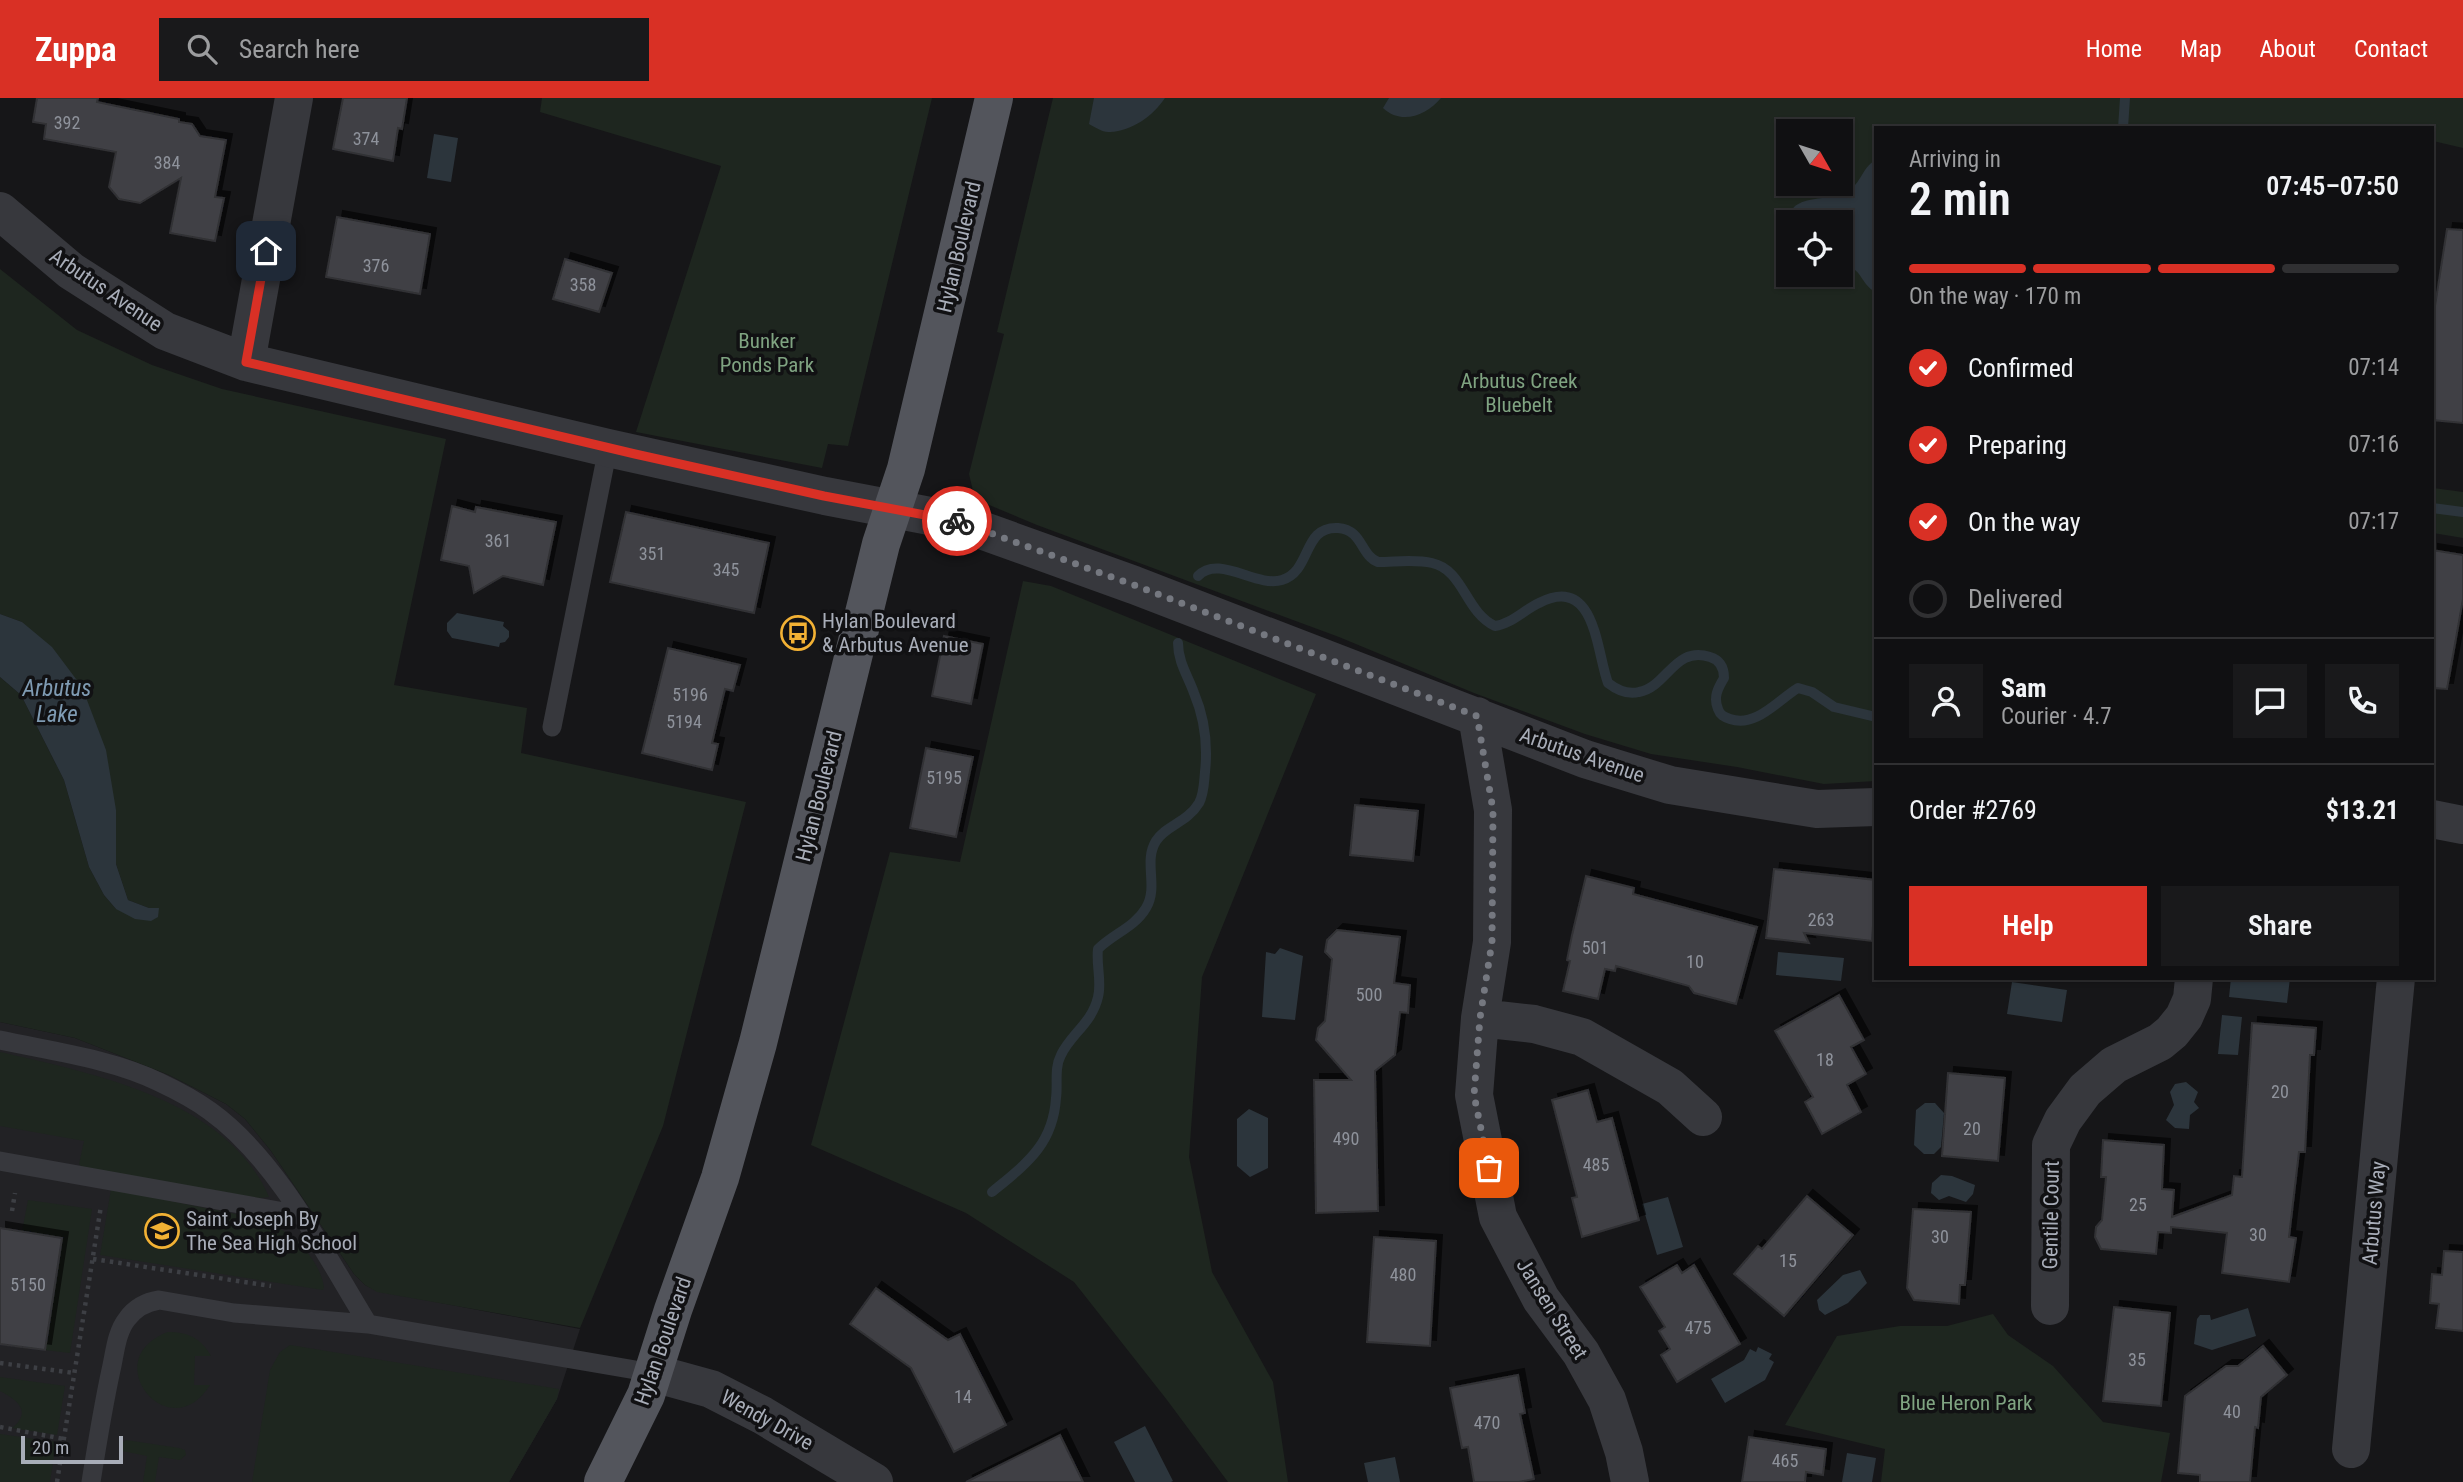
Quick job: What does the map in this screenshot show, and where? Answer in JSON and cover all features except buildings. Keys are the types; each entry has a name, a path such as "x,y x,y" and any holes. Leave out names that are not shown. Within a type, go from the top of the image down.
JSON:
{"main road":[{"name":"Hylan Boulevard","path":"603,1482 635,1420 720,1178 758,1043 878,558 906,469 994,98"}],"street":[{"path":"246,362 294,98"},
{"name":"Arbutus Avenue","path":"0,211 71,271 165,331 246,362 608,448 892,510 956,521 1134,585 1585,759 1670,785 1816,809 1874,807"},
{"name":"Jansen Street","path":"1477,716 1493,810 1492,942 1480,1018 1474,1095 1498,1217 1541,1299 1581,1353 1606,1400 1625,1452 1630,1482"},
{"path":"2434,819 2463,825"},
{"name":"Gentile Court","path":"2050,1306 2051,1145 2063,1120 2085,1090 2114,1065 2160,1042 2172,1032 2184,1017 2192,999 2194,980"},
{"name":"Arbutus Way","path":"2351,1449 2396,980"},
{"path":"1480,1018 1534,1024 1582,1037 1670,1087 1703,1117"},
{"name":"Wendy Drive","path":"653,1373 711,1389 762,1415 874,1482"}],"lane":[{"path":"552,727 608,448"},
{"path":"0,1040 102,1063 158,1081 211,1111 256,1154 301,1214 368,1324"},
{"path":"0,1161 301,1214"},
{"path":"91,1482 101,1415 118,1336 134,1311 159,1300 234,1313 368,1324 653,1373"}],"path":[{"path":"12,1211 15,1193"},
{"path":"57,1482 102,1200"},
{"path":"92,1259 283,1288"},
{"path":"0,1363 74,1373"},
{"path":"0,1427 64,1439"}],"shaded area":[{"name":"Saint Joseph By The Sea High School","path":"0,1022 75,1038 169,1075 226,1104 245,1119 271,1151 354,1274 365,1285 377,1291 580,1329 557,1399 509,1482 0,1482"}],"green space":[{"name":"Bunker Ponds Park","path":"542,98 932,98 848,446 828,444 822,468 636,432 721,166 540,112"},
{"name":"Arbutus Creek Bluebelt","path":"1053,98 2463,98 2463,148 2434,141 2434,126 1874,126 1874,781 1824,784 1651,754 1585,734 975,499 969,474 1004,334 997,332"},
{"path":"0,269 77,330 152,365 222,389 446,439 394,685 527,708 521,753 746,802 663,1126 580,1328 377,1292 354,1274 271,1151 245,1119 226,1104 169,1075 75,1038 0,1022 0,677 21,695 64,780 89,867 104,895 116,909 158,908 149,908 128,900 116,864 116,810 22,622 0,614"},
{"path":"2434,488 2463,492 2463,538 2434,533"},
{"path":"1023,581 1051,586 1316,694 1202,977 1189,1157 1212,1272 1273,1382 1288,1482 1228,1482 1074,1282 966,1213 811,1145 890,852 960,862"},
{"path":"0,1052 115,1082 154,1096 190,1114 223,1136 249,1164 269,1197 257,1198 82,1168 79,1164 84,1141 0,1126"},
{"path":"111,1189 255,1218 278,1227 308,1253 321,1275 323,1290 100,1255"},
{"path":"28,1200 92,1209 70,1353 45,1350 62,1238 22,1232"},
{"name":"Blue Heron Park","path":"1993,1314 2008,1335 2053,1366 2103,1422 2170,1433 2161,1482 1881,1482 1885,1449 1785,1425 1837,1336 1900,1326 1947,1326"},
{"path":"168,1332 193,1337 211,1356 195,1356 194,1385 210,1385 194,1402 176,1408 160,1404 147,1393 139,1378 138,1361 147,1345"},
{"path":"290,1345 559,1389 557,1399 509,1482 252,1482 270,1370 280,1352"},
{"path":"0,1377 65,1386 57,1435 12,1428 22,1412 17,1402 0,1391"},
{"path":"0,1434 56,1442 50,1482 0,1482"},
{"path":"126,1440 179,1448 185,1450 186,1455 180,1460 159,1457 155,1482 143,1482 147,1456 122,1451 119,1445"}],"water":[{"path":"1094,98 1165,98 1141,121 1126,129 1107,132 1089,124"},
{"path":"1389,98 1441,98 1421,114 1405,117 1383,108"},
{"path":"434,134 458,138 451,182 427,178"},
{"path":"1874,161 1874,291 1853,268 1853,210 1792,210 1808,200 1853,196 1853,188"},
{"path":"457,613 504,622 503,626 509,631 509,637 500,643 499,647 452,638 447,631 447,623"},
{"name":"Arbutus Lake","path":"0,614 22,622 52,647 82,687 106,750 116,810 116,864 128,900 149,908 159,908 158,917 151,921 135,919 116,909 104,895 89,867 64,780 21,695 0,677"},
{"path":"1280,948 1303,956 1295,1020 1262,1017 1266,952 1275,954"},
{"path":"1778,952 1844,958 1841,981 1776,975"},
{"path":"2231,980 2290,980 2287,1003 2229,997"},
{"path":"2012,982 2067,990 2062,1022 2007,1014"},
{"path":"2222,1015 2242,1017 2238,1055 2218,1054"},
{"path":"2186,1082 2198,1092 2194,1102 2199,1108 2190,1115 2189,1129 2175,1128 2166,1120 2174,1105 2170,1092 2175,1084"},
{"path":"1925,1103 1935,1103 1944,1113 1941,1147 1934,1154 1924,1154 1914,1145 1916,1110"},
{"path":"1249,1109 1268,1118 1268,1168 1250,1177 1237,1166 1237,1119"},
{"path":"1941,1175 1952,1176 1975,1185 1973,1194 1966,1202 1949,1196 1939,1200 1931,1193 1932,1183"},
{"path":"1668,1197 1683,1247 1657,1255 1642,1204"},
{"path":"1860,1270 1867,1283 1848,1303 1825,1315 1819,1310 1817,1300 1843,1275"},
{"path":"2248,1308 2256,1336 2212,1350 2194,1344 2197,1319 2200,1315 2210,1315 2211,1320"},
{"path":"1758,1347 1772,1354 1769,1359 1774,1362 1765,1380 1725,1403 1711,1379 1744,1360 1750,1349 1756,1352"},
{"path":"1145,1426 1173,1481 1171,1482 1135,1482 1114,1442"},
{"path":"1847,1453 1876,1458 1872,1482 1842,1482"},
{"path":"1395,1457 1400,1482 1368,1482 1364,1463"}],"waterway":[{"path":"2123,126 2125,98"},
{"path":"2434,508 2463,512"},
{"path":"1198,576 1216,568 1261,580 1282,580 1298,568 1318,534 1326,529 1338,528 1352,533 1372,559 1378,562 1419,561 1443,567 1458,582 1477,611 1495,626 1512,620 1539,603 1558,597 1572,599 1583,607 1590,620 1608,683 1622,691 1635,693 1649,689 1680,661 1698,655 1713,658 1722,668 1724,678 1716,701 1724,717 1749,720 1798,688 1812,692 1834,707 1874,717"},
{"path":"992,1192 1036,1152 1050,1129 1057,1093 1059,1060 1091,1014 1098,997 1098,949 1136,920 1146,908 1150,900 1151,857 1156,841 1165,831 1189,815 1201,799 1206,762 1205,732 1198,703 1181,663 1178,643"}],"way so far":[{"path":"957,521 1134,585 1477,716 1493,810 1492,942 1480,1018 1474,1095 1489,1168"}],"place":[{"name":"Hylan Boulevard & Arbutus Avenue","path":"798,633"},
{"name":"Saint Joseph By The Sea High School","path":"162,1231"}],"route":[{"path":"266,251 246,362 635,454 824,496 957,521"}]}
